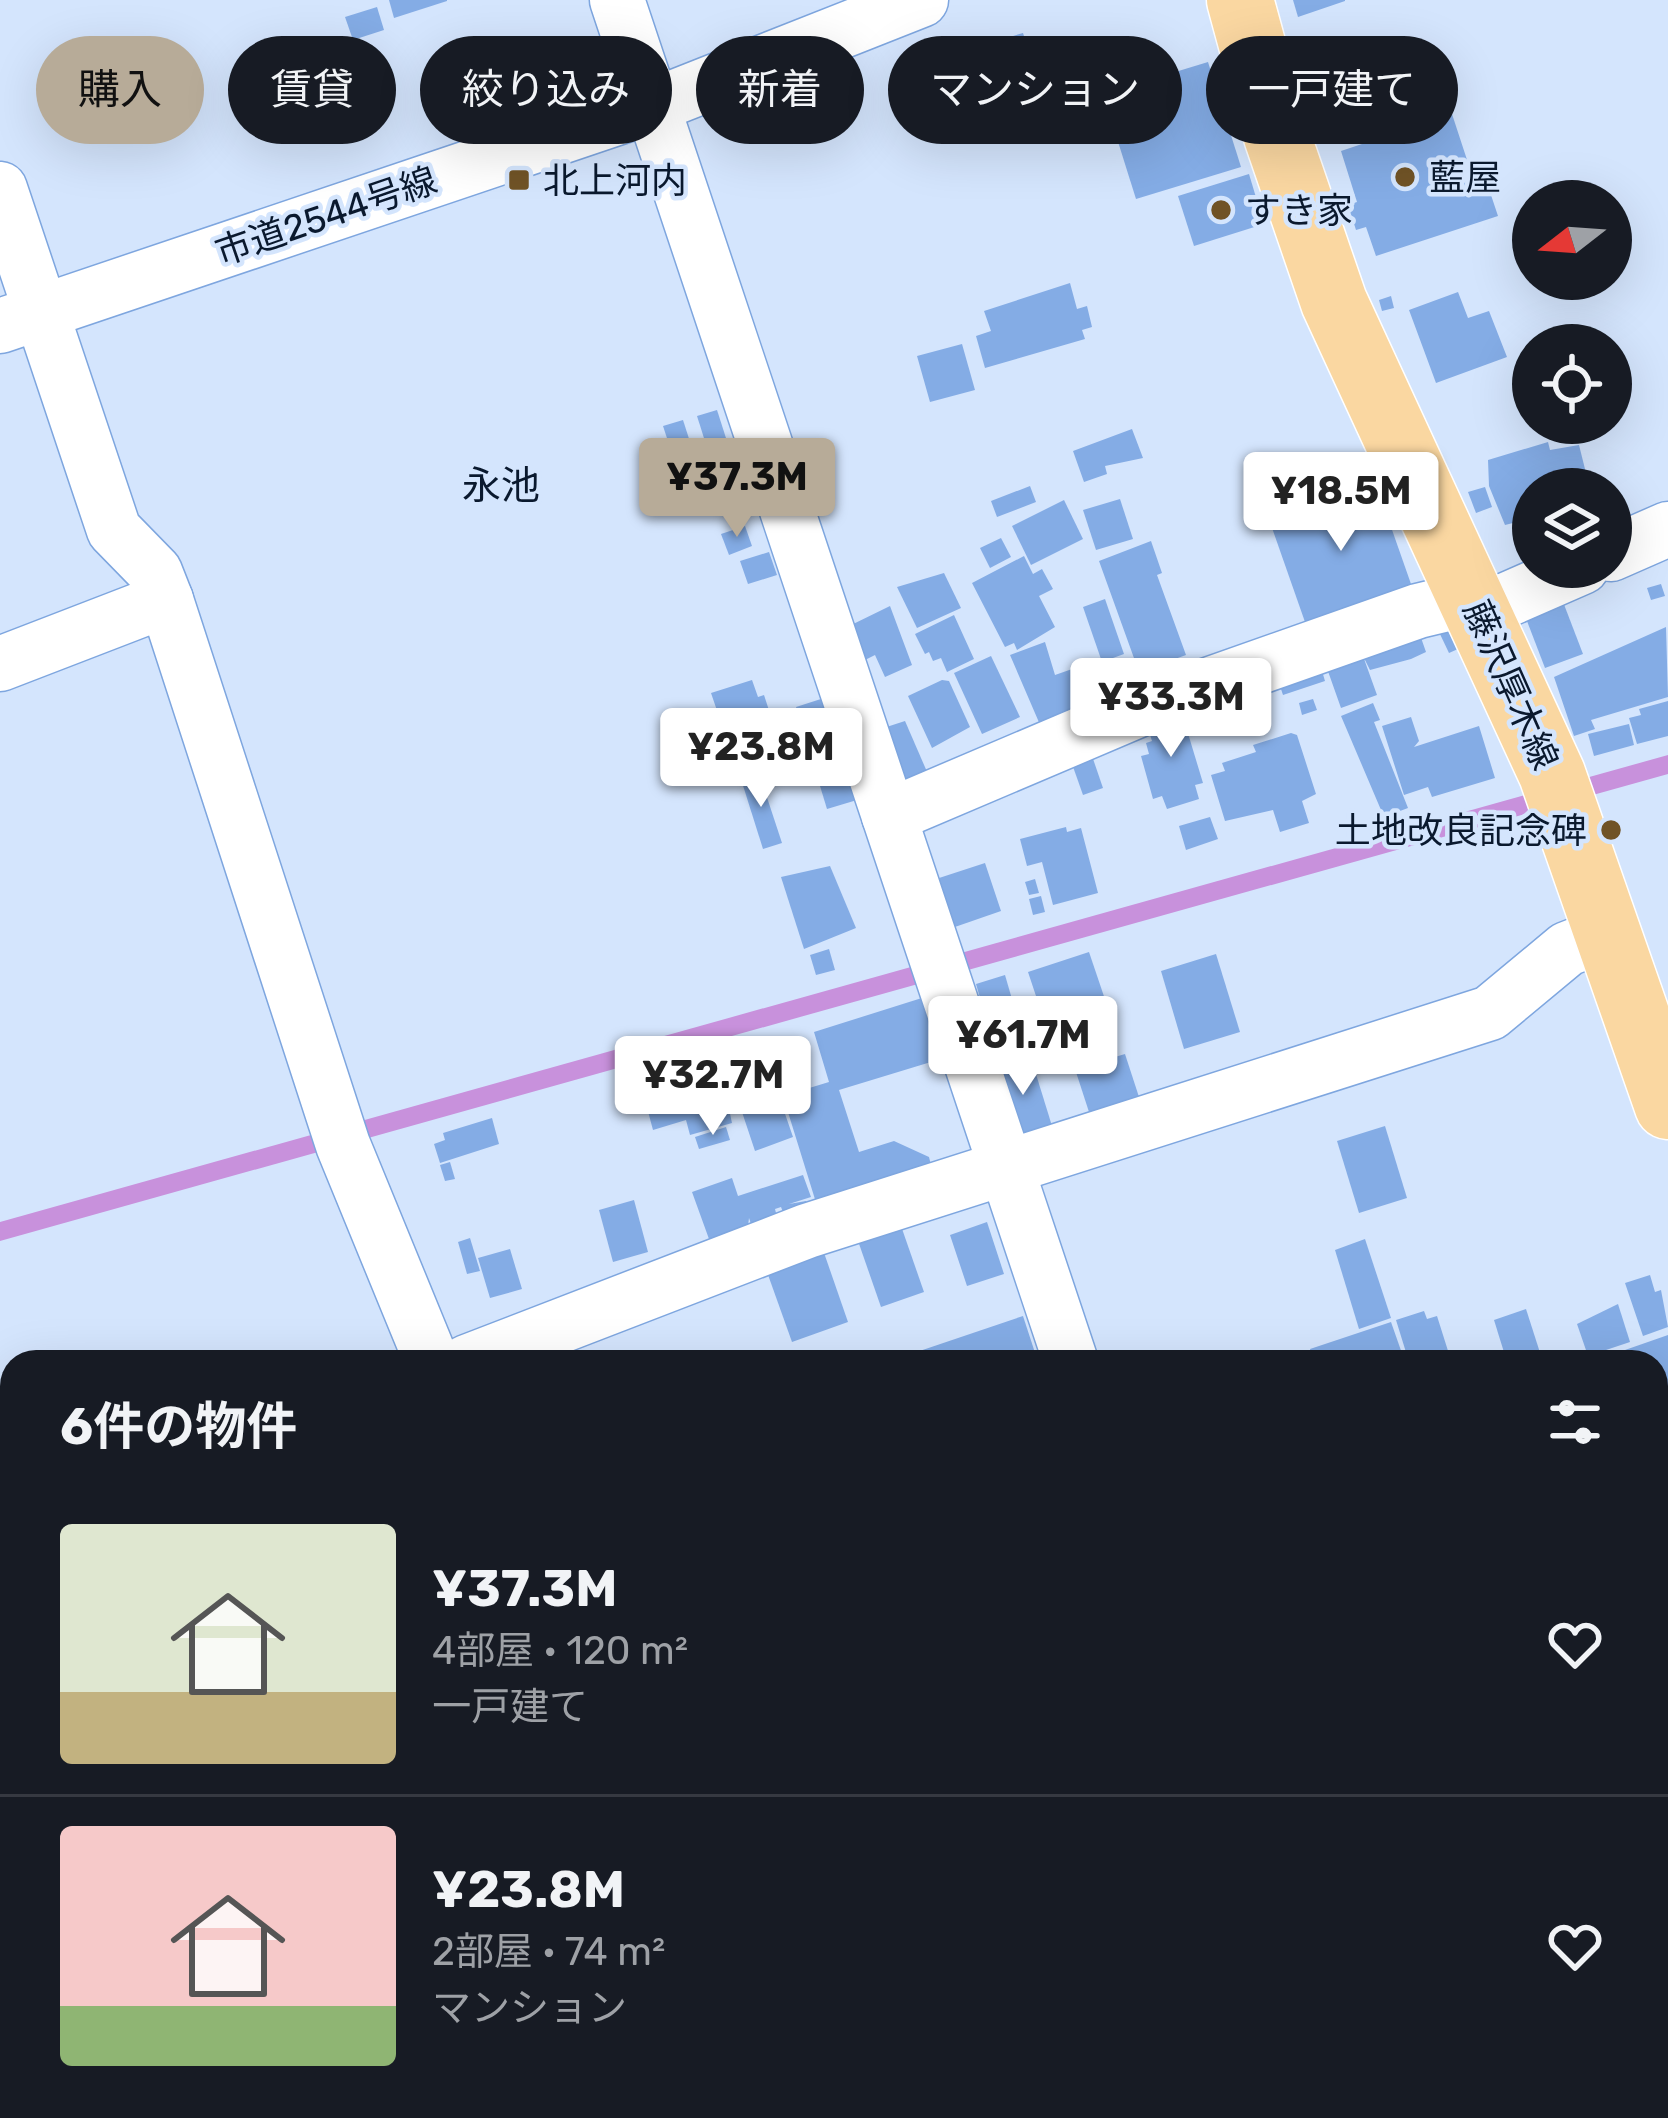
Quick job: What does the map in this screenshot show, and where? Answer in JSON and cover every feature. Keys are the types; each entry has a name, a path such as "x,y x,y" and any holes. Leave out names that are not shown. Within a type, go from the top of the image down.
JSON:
{"main road":[{"name":"藤沢厚木線","path":"1240,0 1277,136 1334,302 1558,793 1668,1106"}],"street":[{"path":"617,0 630,36"},
{"name":"市道2544号線","path":"672,98 921,0"},
{"name":"市道2544号線","path":"21,319 539,144"},
{"path":"668,144 1067,1350"},
{"path":"0,189 21,319 114,530 155,572 340,1136 427,1350"},
{"path":"1632,545 1668,529"},
{"path":"889,816 1143,708 1398,618 1475,605 1523,588"},
{"path":"0,664 166,600"},
{"path":"496,1350 629,1296 1004,1165 1490,1013 1567,949 1608,933"}],"shaded area":[{"path":"1668,755 1668,774 0,1241 0,1222"}],"building":[{"path":"389,0 447,0 447,1 394,18"},
{"path":"1293,0 1345,0 1345,1 1298,17"},
{"path":"377,7 384,30 352,36 345,17"},
{"path":"1206,63 1206,144 1234,144 1241,167 1136,199 1119,144 1182,144 1182,70"},
{"path":"1458,132 1471,172 1482,168 1498,216 1376,256 1366,227 1356,230 1348,205 1357,202 1341,151 1362,144 1458,144"},
{"name":"すき家","path":"1249,174 1264,224 1194,246 1178,196"},
{"path":"1070,283 1077,309 1087,306 1092,327 1082,330 1085,339 985,368 976,336 991,331 984,311"},
{"path":"1458,292 1468,318 1489,311 1507,357 1436,383 1409,310"},
{"path":"1391,296 1394,308 1382,311 1379,300"},
{"path":"962,344 975,390 930,402 917,356"},
{"path":"717,410 742,488 722,495 697,416"},
{"path":"683,420 708,498 689,505 663,426"},
{"path":"1132,429 1143,458 1105,466 1107,474 1084,482 1073,451"},
{"path":"1541,444 1548,444 1550,450 1579,445 1585,468 1512,468 1512,523 1505,525 1489,486 1488,460"},
{"path":"1030,486 1036,502 997,517 991,501"},
{"path":"1377,487 1411,584 1305,622 1271,525"},
{"path":"1485,487 1492,507 1476,513 1468,492"},
{"path":"1120,499 1133,539 1096,550 1083,510"},
{"path":"1064,500 1083,539 1031,565 1012,526"},
{"path":"745,526 752,546 729,555 721,534"},
{"path":"1001,538 1011,557 990,568 980,548"},
{"path":"1151,541 1162,573 1157,575 1186,655 1139,672 1099,561"},
{"path":"769,552 777,575 748,584 740,561"},
{"path":"1024,556 1033,574 1042,569 1053,589 1039,596 1055,627 1017,650 1014,643 1005,647 972,583"},
{"path":"944,573 961,608 917,628 897,587"},
{"path":"1661,584 1665,596 1651,600 1647,588"},
{"path":"1560,594 1583,654 1545,668 1522,608"},
{"path":"1105,599 1124,654 1102,662 1083,607"},
{"path":"890,606 912,665 885,677 875,655 859,663 843,629"},
{"path":"954,615 974,659 947,672 941,658 933,661 929,652 925,654 915,634"},
{"path":"1666,627 1668,697 1591,720 1595,729 1574,736 1554,677"},
{"path":"1449,628 1458,649 1449,653 1439,632"},
{"path":"1419,632 1426,652 1411,659 1370,670 1363,656 1377,695 1341,708 1324,660"},
{"path":"1045,642 1055,675 1075,668 1089,710 1041,727 1010,655"},
{"path":"991,656 1020,717 982,734 954,673"},
{"path":"1319,661 1325,681 1283,695 1276,674"},
{"path":"752,680 758,697 764,695 779,741 729,766 720,739 726,737 711,693"},
{"path":"949,681 970,727 932,748 908,696"},
{"path":"824,698 857,800 827,809 796,707"},
{"path":"1313,699 1317,710 1302,715 1299,703"},
{"path":"1668,701 1668,736 1637,744 1629,718 1641,715 1639,709"},
{"path":"1373,703 1380,720 1374,722 1408,808 1384,817 1341,716"},
{"path":"1180,707 1203,783 1195,785 1199,799 1167,809 1162,796 1153,799 1141,756 1149,754 1146,743 1152,741 1145,719"},
{"path":"1411,717 1419,741 1414,747 1479,726 1495,778 1432,797 1428,787 1404,795 1382,726"},
{"path":"905,721 931,781 898,793 868,733"},
{"path":"1629,724 1634,745 1594,756 1588,734"},
{"path":"1297,735 1316,794 1302,801 1309,823 1280,832 1273,810 1225,821 1211,775 1225,771 1222,763 1256,752 1253,745"},
{"path":"1091,753 1103,788 1083,795 1071,761"},
{"path":"758,770 782,843 763,849 740,776"},
{"path":"1210,817 1218,839 1186,850 1179,826"},
{"path":"1066,827 1067,832 1081,828 1098,893 1053,905 1042,862 1027,866 1020,839"},
{"path":"985,863 1001,911 952,928 936,879"},
{"path":"830,866 856,928 804,949 781,877"},
{"path":"1035,879 1039,893 1029,895 1025,882"},
{"path":"1041,896 1045,912 1033,915 1029,899"},
{"path":"829,949 835,970 816,975 810,955"},
{"path":"1089,952 1114,1026 1053,1047 1028,972"},
{"path":"1216,954 1240,1032 1184,1049 1161,971"},
{"path":"1005,975 1014,1006 985,1015 976,984"},
{"path":"925,997 944,1058 839,1090 859,1152 894,1141 929,1157 933,1173 818,1209 783,1096 829,1082 814,1032"},
{"path":"775,1039 787,1072 775,1076 763,1042"},
{"path":"761,1044 793,1137 755,1151 740,1106 729,1109 732,1123 690,1135 686,1120 653,1130 639,1078"},
{"path":"1125,1054 1139,1097 1089,1112 1075,1069"},
{"path":"1031,1058 1052,1126 1015,1138 994,1069"},
{"path":"492,1118 499,1144 440,1163 434,1144 445,1140 443,1133"},
{"path":"1385,1126 1407,1198 1359,1213 1337,1141"},
{"path":"726,1127 730,1140 699,1149 695,1137"},
{"path":"450,1162 455,1179 445,1181 440,1165"},
{"path":"803,1175 811,1197 789,1204 806,1201 809,1212 786,1220 781,1207 775,1209 778,1221 753,1230 749,1218 748,1226 709,1239 692,1192 732,1178 738,1196"},
{"path":"634,1200 648,1252 613,1262 599,1210"},
{"path":"987,1222 1004,1274 967,1286 950,1235"},
{"path":"900,1223 924,1292 881,1307 857,1238"},
{"path":"470,1238 480,1271 467,1274 458,1242"},
{"path":"1365,1239 1391,1318 1359,1329 1335,1250"},
{"path":"822,1247 848,1322 792,1342 767,1272"},
{"path":"510,1249 522,1289 490,1298 478,1258"},
{"path":"1650,1275 1655,1292 1661,1290 1668,1327 1643,1336 1625,1283"},
{"path":"1618,1304 1630,1342 1586,1350 1577,1324"},
{"path":"1526,1309 1539,1350 1503,1350 1494,1320"},
{"path":"1424,1311 1427,1319 1437,1316 1448,1350 1405,1350 1396,1320"},
{"path":"1023,1316 1034,1350 923,1350"},
{"path":"1391,1322 1401,1350 1310,1350"},
{"path":"1668,1335 1668,1350 1625,1350"}],"place":[{"name":"藍屋","path":"1405,177"},
{"name":"北上河内","path":"519,180"},
{"name":"すき家","path":"1221,210"},
{"name":"土地改良記念碑","path":"1611,830"}],"district":[{"name":"永池","path":"501,486"}]}
